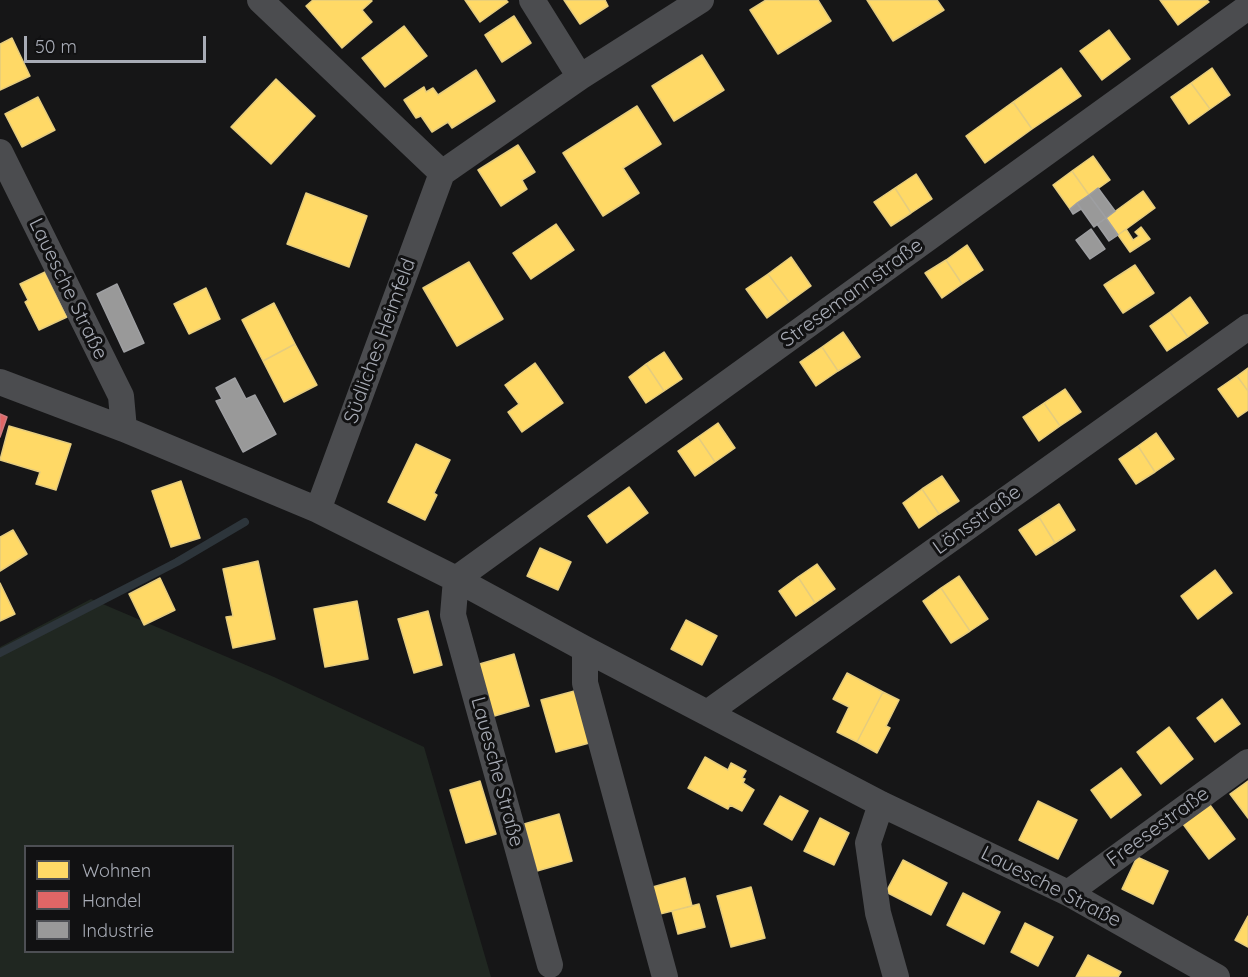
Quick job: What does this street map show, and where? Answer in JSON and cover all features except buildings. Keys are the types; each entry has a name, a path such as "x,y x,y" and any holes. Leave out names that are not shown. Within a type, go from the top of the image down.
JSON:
{"street":[{"path":"260,0 442,173 580,77 701,0"},
{"path":"532,0 580,77"},
{"name":"Stresemannstraße","path":"456,579 1248,7"},
{"name":"Lauesche Straße","path":"0,152 121,396 124,429"},
{"name":"Südliches Heimfeld","path":"318,510 442,173"},
{"name":"Lönsstraße","path":"707,713 1248,327"},
{"name":"Lauesche Straße","path":"0,382 124,429 318,510 456,579 881,804 1068,893 1217,977"},
{"name":"Lauesche Straße","path":"456,579 453,615 550,965"},
{"path":"585,649 585,683 665,977"},
{"name":"Freesestraße","path":"1068,893 1248,762"},
{"path":"881,804 868,843 878,912 896,977"}],"shaded area":[{"path":"91,599 274,677 424,747 491,977 0,977 0,647"}],"waterway":[{"path":"0,653 177,562 245,522"}]}
